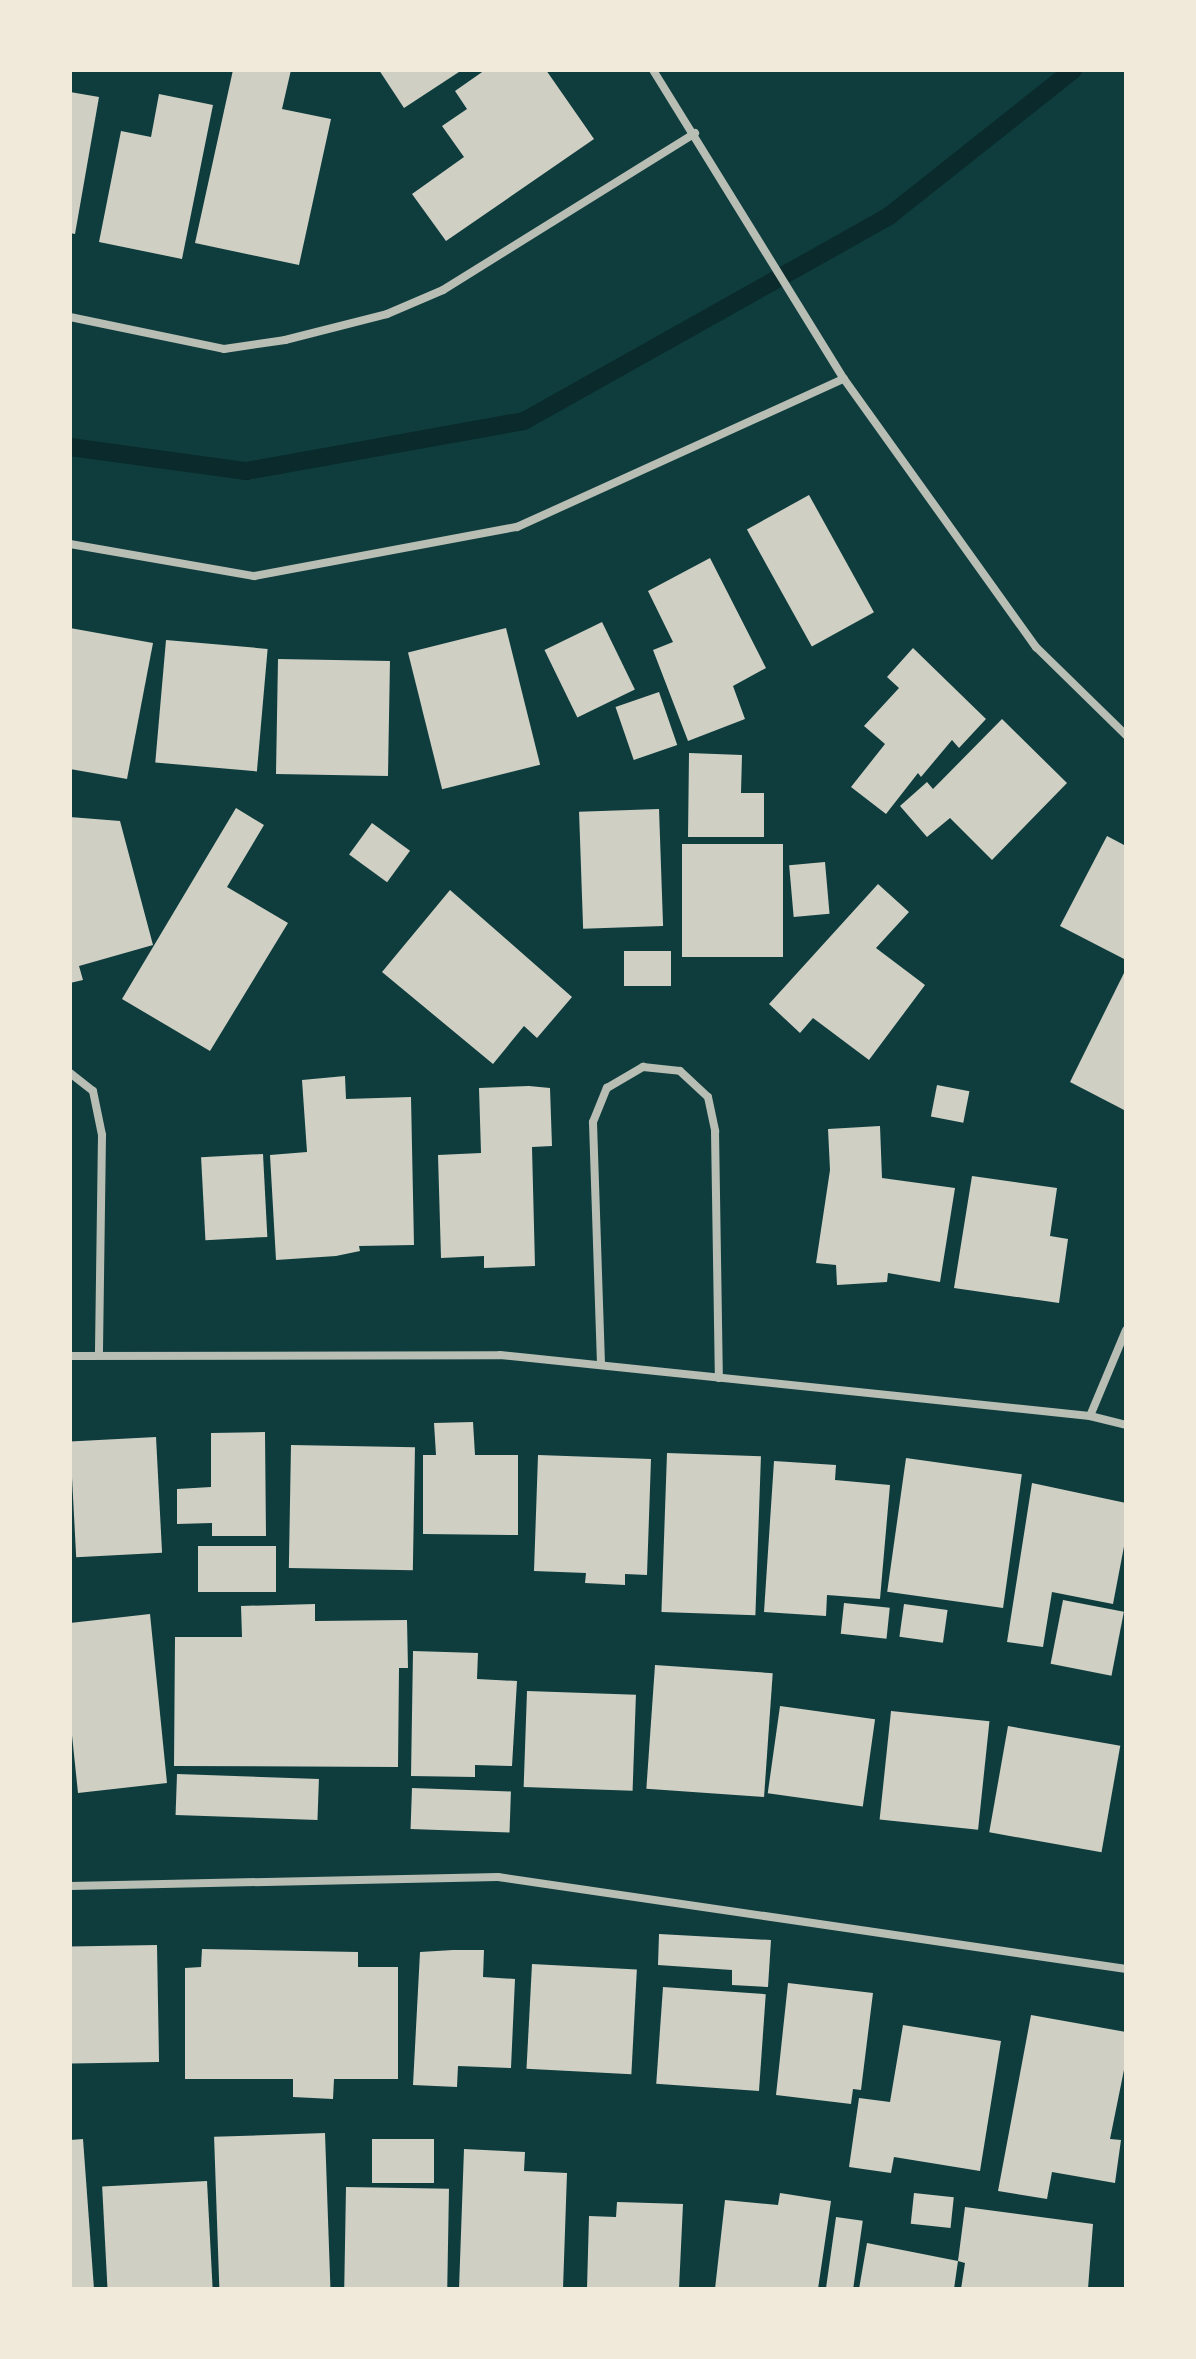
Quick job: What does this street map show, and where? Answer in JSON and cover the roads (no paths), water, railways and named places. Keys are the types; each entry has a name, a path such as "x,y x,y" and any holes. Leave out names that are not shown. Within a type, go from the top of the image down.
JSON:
{"street":[{"path":"653,70 695,133 844,379 1036,647 1126,735"},
{"path":"70,317 224,349 285,340 387,314 443,290 695,133"},
{"path":"70,544 254,576 517,527 844,379"},
{"path":"601,1364 593,1122 607,1088 643,1067 655,1068 680,1071 708,1097 715,1131 719,1378"},
{"path":"70,1073 93,1091 102,1135 99,1355"},
{"path":"1090,1416 1126,1330"},
{"path":"70,1356 500,1355 1090,1416 1126,1425"},
{"path":"70,1886 498,1877 1126,1969"}],"waterway":[{"path":"70,447 246,471 524,421 889,216 1073,70"}]}
